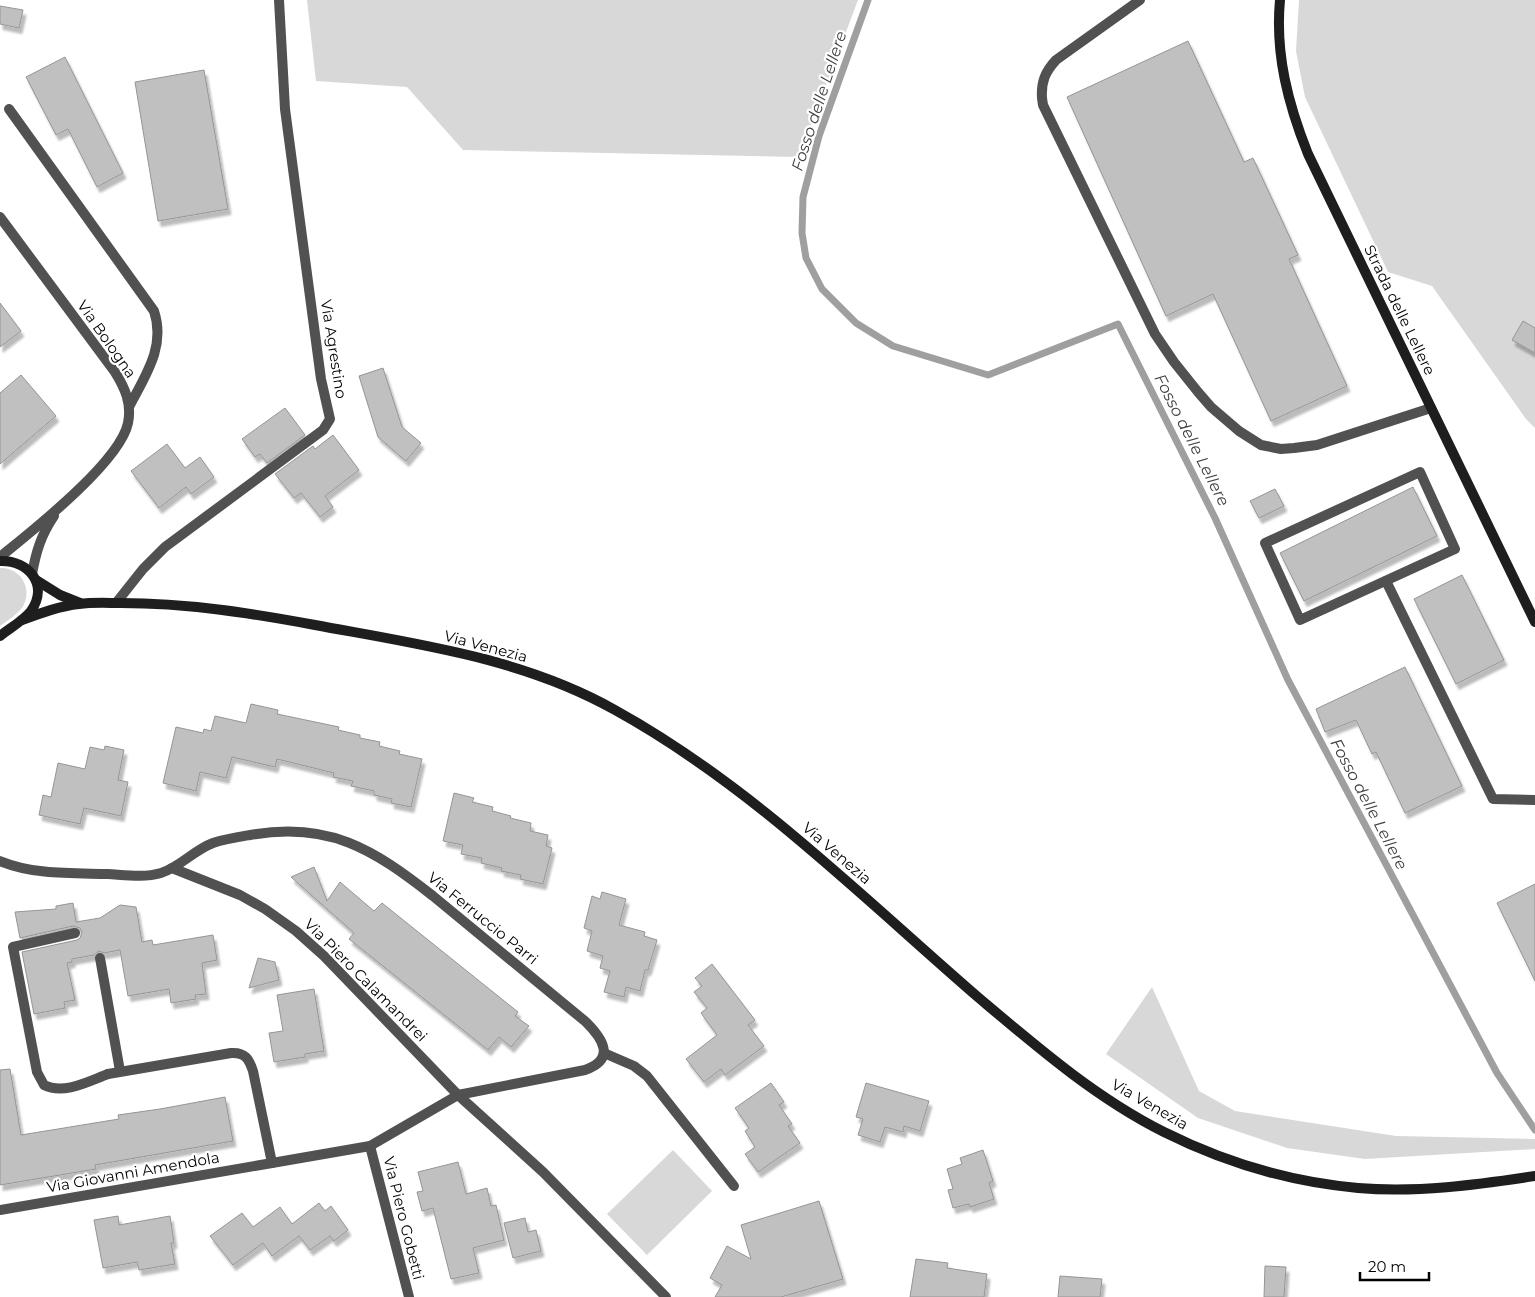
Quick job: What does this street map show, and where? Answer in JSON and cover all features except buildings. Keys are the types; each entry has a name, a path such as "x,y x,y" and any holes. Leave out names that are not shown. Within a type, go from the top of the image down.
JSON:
{"street":[{"name":"Via Agrestino","path":"116,603 143,569 165,547 323,430 330,419 321,379 286,109 279,0"},
{"path":"1140,0 1056,60 1046,72 1042,86 1042,98 1146,318 1174,362 1198,392 1226,421 1252,441 1270,447 1288,449 1316,445 1431,408"},
{"name":"Strada delle Lellere","path":"1280,0 1279,37 1281,66 1287,96 1304,145 1535,622"},
{"path":"9,109 154,311 159,327 154,358 129,407"},
{"name":"Via Bologna","path":"0,217 115,372 127,395 129,407 127,428 118,446 62,505 0,557"},
{"path":"1420,472 1455,550 1386,581 1300,620 1265,543 1420,472"},
{"name":"Via Bologna","path":"34,577 35,558 41,538 62,505"},
{"name":"Via Venezia","path":"0,561 19,564 60,595 80,604"},
{"path":"0,636 29,613 36,600 38,591 34,577"},
{"path":"1386,581 1493,799 1535,800"},
{"name":"Via Venezia","path":"22,620 47,611 80,604 172,605 242,612 425,646 513,667 587,696 616,710 685,754 737,791 786,829 965,986 1069,1071 1112,1101 1160,1130 1210,1152 1276,1173 1329,1184 1397,1190 1447,1188 1535,1176"},
{"name":"Via Ferruccio Parri","path":"172,868 197,850 213,843 267,832 301,831 328,835 346,841 375,856 414,881 586,1022 600,1038 604,1054"},
{"path":"0,861 29,870 57,873 145,876 159,874 172,868"},
{"name":"Via Piero Calamandrei","path":"172,868 240,895 265,909 296,931 324,956 458,1095 543,1172 666,1297"},
{"path":"75,933 13,947 37,1072 44,1085 55,1088 77,1085 120,1071 237,1053 245,1056 251,1064 272,1163"},
{"path":"100,958 120,1071"},
{"path":"370,1146 458,1095 585,1070 596,1065 604,1054 634,1066 647,1076 734,1186"},
{"name":"Via Giovanni Amendola","path":"0,1210 370,1146"},
{"name":"Via Piero Gobetti","path":"370,1146 409,1297"}],"shaded area":[{"path":"307,0 858,0 799,157 463,150 407,87 316,81"},
{"path":"1299,0 1535,0 1535,428 1526,419 1432,286 1388,272 1305,97 1296,51"},
{"path":"0,568 14,571 19,575 26,587 27,594 22,608 0,626"},
{"path":"1152,987 1199,1091 1235,1111 1396,1136 1535,1139 1535,1149 1365,1159 1287,1148 1198,1118 1106,1054"},
{"path":"673,1150 712,1191 647,1255 607,1214"}],"waterway":[{"name":"Fosso delle Lellere","path":"868,0 819,136 803,197 802,233 806,258 822,289 856,323 893,346 988,375 1118,324 1215,518 1288,680 1497,1073 1535,1130"}]}
